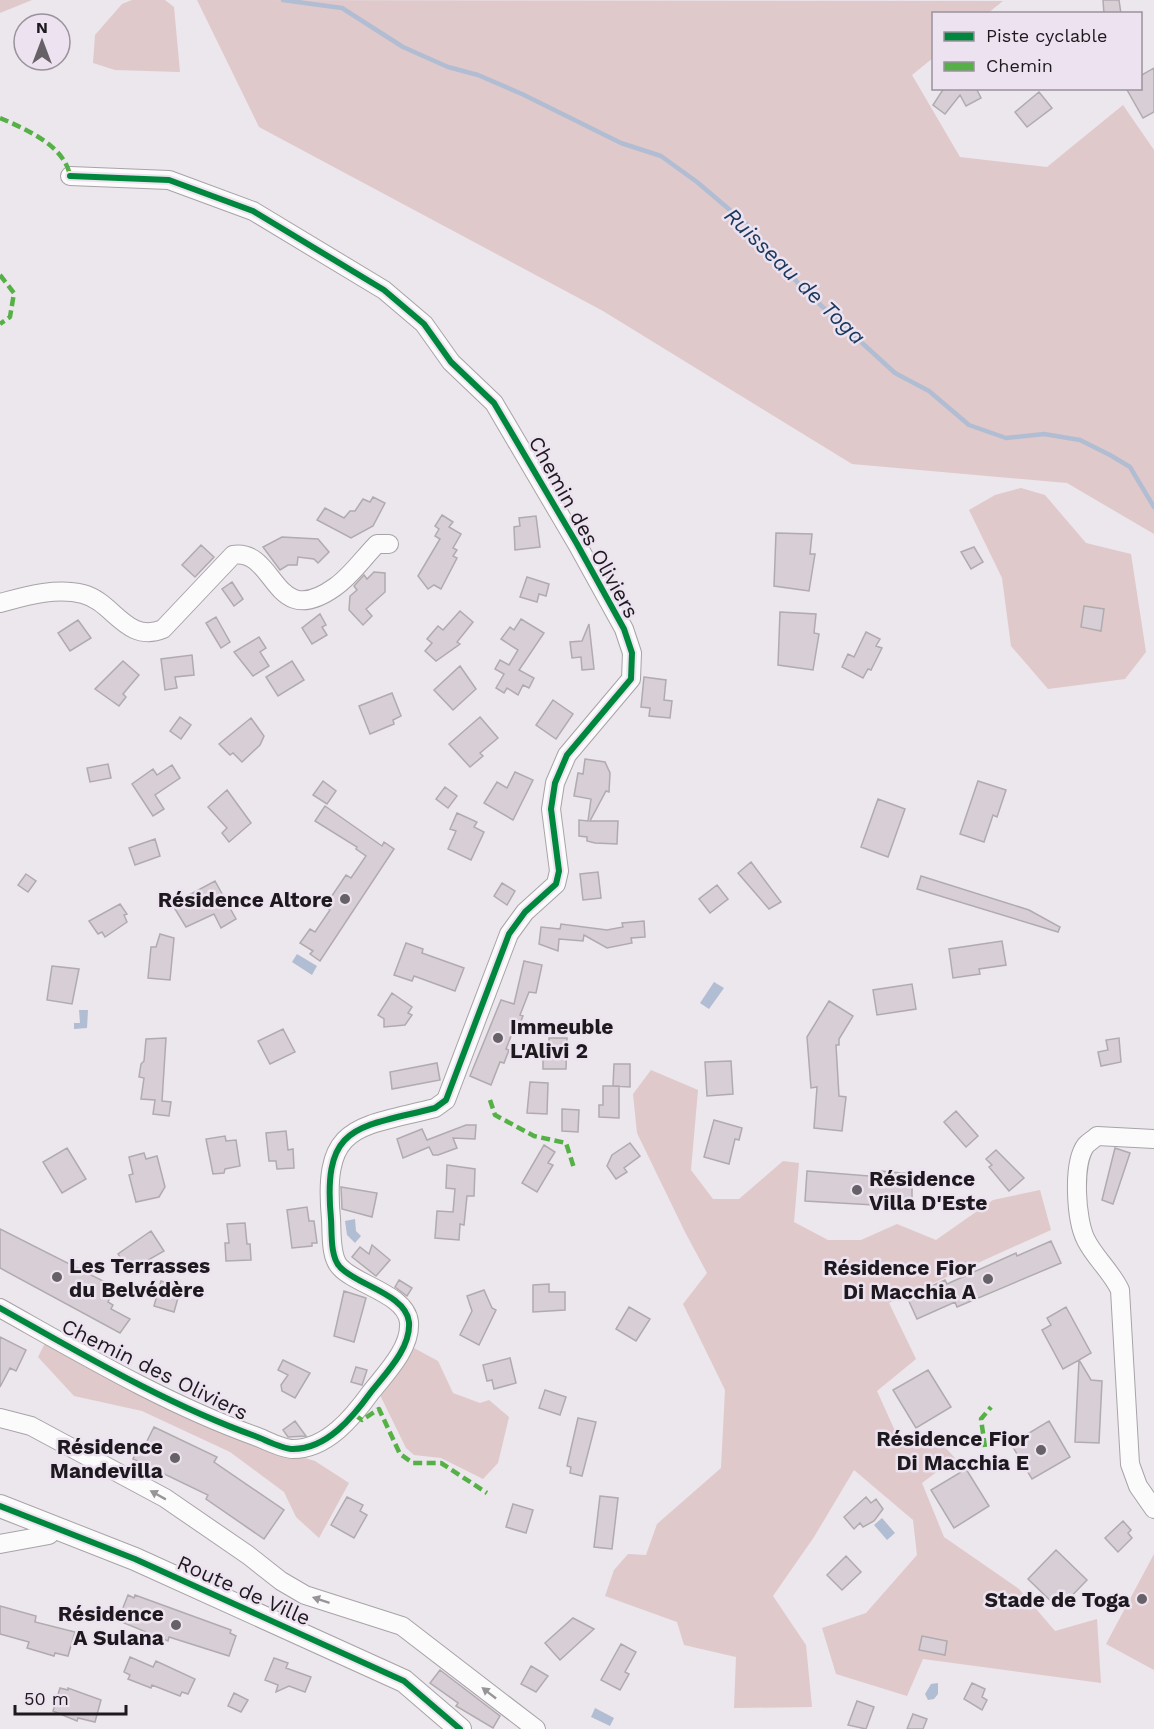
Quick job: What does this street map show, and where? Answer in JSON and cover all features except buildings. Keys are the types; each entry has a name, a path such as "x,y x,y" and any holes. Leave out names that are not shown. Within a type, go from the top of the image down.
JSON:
{"street":[{"name":"Chemin des Oliviers","path":"0,1308 76,1351 220,1423 292,1449 319,1442 355,1415 400,1353 408,1335 409,1320 402,1307 339,1267 333,1251 329,1205 330,1170 337,1146 359,1127 435,1108 446,1100 509,933 525,912 556,884 559,871 551,809 559,774 567,755 631,680 632,653 624,629 494,403 451,362 424,324 384,290 253,211 169,180 70,176"},
{"path":"0,603 59,591 85,594 137,632 150,634 163,629 233,555 244,554 256,561 283,594 298,600 313,600 337,586 377,544 389,544"},
{"path":"1154,1139 1097,1136 1085,1146 1078,1167 1078,1220 1086,1241 1113,1275 1120,1290 1131,1464 1138,1486 1154,1509"},
{"path":"0,1418 31,1426 165,1498 248,1555 281,1581 305,1595 402,1626 536,1729"},
{"name":"Route de Ville","path":"0,1506 135,1559 404,1681 460,1729"},
{"path":"0,1544 49,1535 55,1529"}],"shaded area":[{"path":"0,0 32,0 0,13"},
{"path":"132,0 165,0 174,7 180,72 115,70 93,63 95,35 122,4"},
{"path":"197,0 1003,1 989,12 932,12 932,59 912,75 960,157 1047,167 1123,105 1154,150 1154,534 1067,483 852,464 603,311 259,127"},
{"path":"1021,488 1045,495 1086,543 1131,554 1146,652 1125,679 1048,689 1011,646 1002,578 969,510 995,495"},
{"path":"651,1070 698,1090 691,1170 713,1199 739,1199 783,1161 799,1163 794,1222 828,1240 861,1240 897,1224 936,1240 993,1200 1040,1190 1051,1230 889,1303 916,1359 877,1391 900,1442 933,1434 955,1458 922,1483 944,1537 1019,1589 1055,1631 1097,1619 1101,1683 923,1659 907,1696 836,1674 822,1628 866,1613 917,1555 913,1520 854,1470 814,1537 773,1596 806,1645 812,1707 734,1708 736,1657 684,1645 677,1622 605,1596 614,1570 628,1554 646,1555 657,1524 721,1468 725,1390 683,1304 707,1273 637,1133 633,1094"},
{"path":"45,1343 262,1445 315,1461 349,1483 319,1538 296,1517 284,1492 230,1452 142,1411 74,1396 38,1357"},
{"path":"414,1348 438,1361 453,1393 480,1403 489,1400 509,1417 498,1463 483,1479 441,1458 414,1455 406,1448 380,1395"},
{"name":"Stade de Toga","path":"1154,1554 1154,1670 1106,1644"}],"water":[{"path":"297,954 317,966 312,975 292,962"},
{"path":"714,982 724,988 709,1009 700,1003"},
{"path":"79,1010 88,1010 87,1028 74,1029 74,1023 80,1023"},
{"path":"355,1219 356,1231 361,1236 355,1243 347,1235 345,1221"},
{"path":"882,1518 895,1533 887,1540 874,1525"},
{"path":"938,1683 938,1694 934,1699 928,1700 925,1694 931,1684"},
{"path":"595,1708 614,1718 610,1726 591,1717"}],"waterway":[{"name":"Ruisseau de Toga","path":"283,0 342,8 403,47 448,67 478,75 522,94 621,143 661,156 697,182 750,227 803,289 895,373 929,391 969,425 1006,438 1044,434 1080,440 1110,455 1130,467 1154,507"}],"marked path":[{"path":"0,118 32,133 53,147 67,165 70,176"},
{"path":"0,275 14,293 10,317 0,324"},
{"path":"490,1100 495,1115 534,1136 566,1143 574,1168"},
{"path":"985,1447 981,1419 991,1407"},
{"path":"355,1415 362,1420 379,1409 400,1454 413,1463 441,1463 487,1493"}],"cycle path":[{"path":"0,1308 157,1394 279,1446 289,1449 305,1448 317,1444 338,1430 364,1402 402,1351 409,1332 409,1322 406,1312 399,1304 347,1273 337,1263 332,1237 330,1187 332,1164 339,1147 350,1135 385,1120 435,1108 446,1100 509,934 525,912 556,884 559,871 551,809 555,783 567,755 631,679 632,653 624,629 577,544 494,403 451,362 424,324 384,290 253,211 169,180 70,176"},
{"path":"0,1506 135,1559 404,1681 460,1729"}],"place":[{"name":"Résidence Altore","path":"345,899"},
{"name":"Immeuble L'Alivi 2","path":"498,1038"},
{"name":"Résidence Villa D'Este","path":"857,1190"},
{"name":"Les Terrasses du Belvédère","path":"57,1277"},
{"name":"Résidence Fior Di Macchia A","path":"988,1279"},
{"name":"Résidence Fior Di Macchia E","path":"1041,1450"},
{"name":"Résidence Mandevilla","path":"175,1458"},
{"name":"Stade de Toga","path":"1142,1599"},
{"name":"Résidence A Sulana","path":"176,1625"}]}
